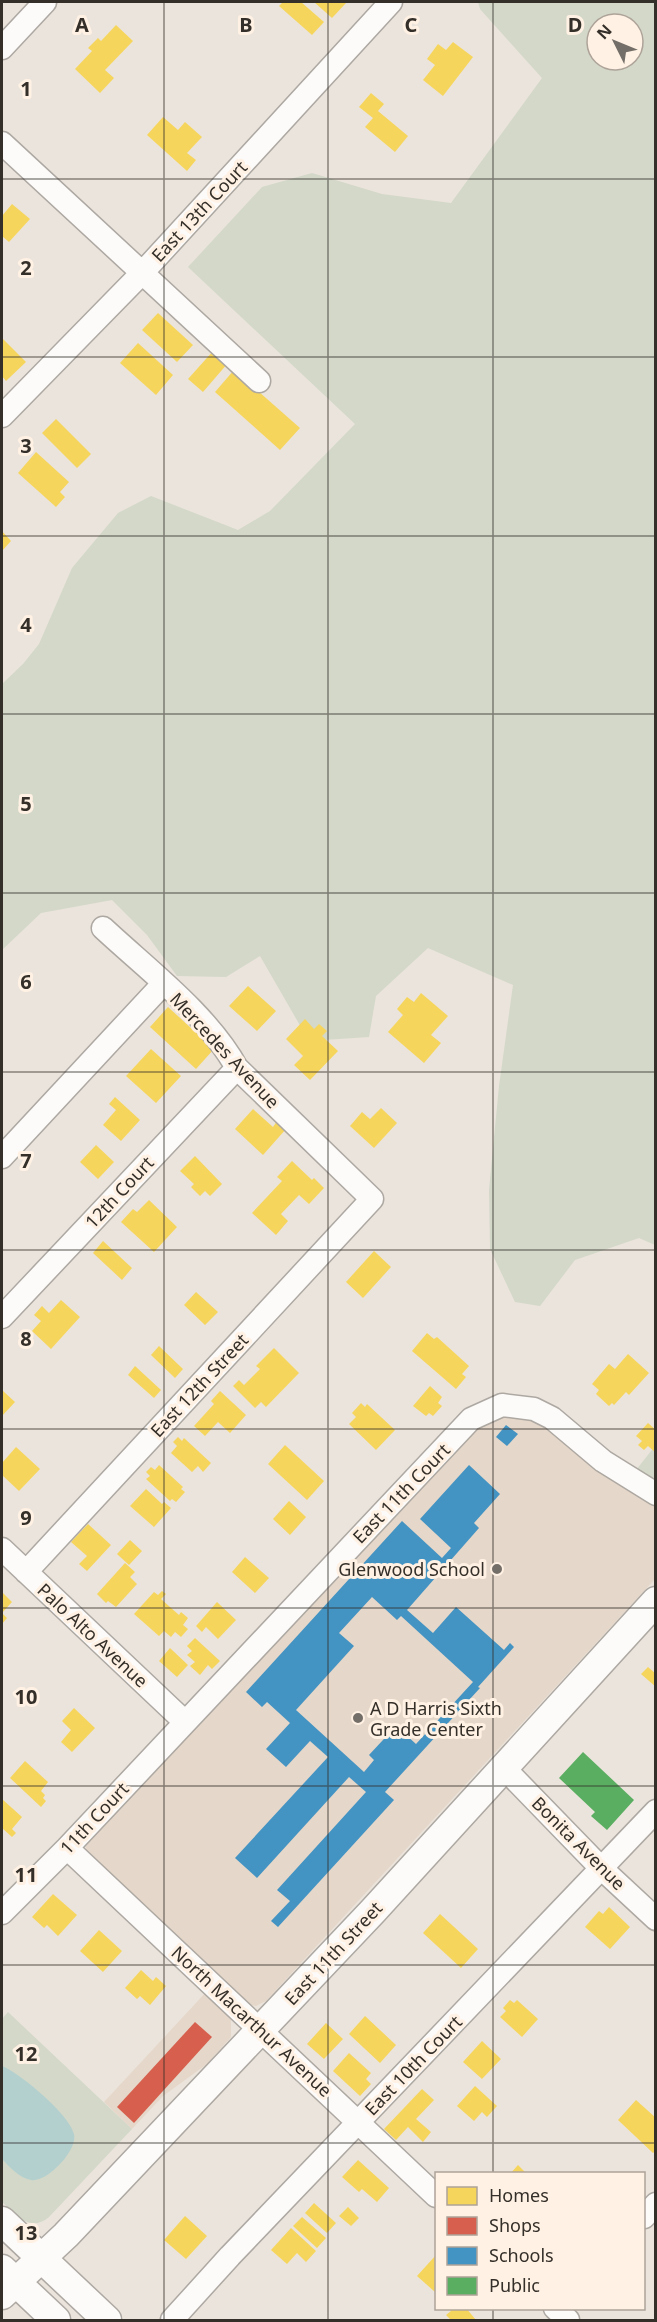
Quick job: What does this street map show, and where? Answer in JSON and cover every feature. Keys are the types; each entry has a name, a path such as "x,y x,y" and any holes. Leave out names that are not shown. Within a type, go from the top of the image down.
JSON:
{"main road":[{"name":"East 11th Street","path":"6,2282 42,2258 261,2030 656,1601"},
{"path":"2,2221 107,2320"},
{"path":"6,2282 56,2320"}],"street":[{"path":"2,48 45,2"},
{"name":"East 13th Court","path":"2,416 142,272 391,2"},
{"path":"2,143 259,381"},
{"name":"Mercedes Avenue","path":"103,928 191,1008 224,1046 237,1068 372,1199"},
{"path":"2,1157 163,984"},
{"name":"12th Court","path":"2,1317 237,1068"},
{"name":"East 12th Street","path":"26,1572 372,1199"},
{"name":"East 11th Court","path":"184,1722 471,1419 502,1405 534,1409 552,1418 603,1461 656,1494"},
{"name":"Palo Alto Avenue","path":"2,1549 184,1722"},
{"name":"11th Court","path":"2,1913 67,1848 184,1722"},
{"name":"Bonita Avenue","path":"503,1767 601,1868 656,1919"},
{"name":"East 10th Court","path":"172,2320 656,1811"},
{"name":"North Macarthur Avenue","path":"67,1848 435,2195"},
{"path":"645,2216 656,2204"}],"shaded area":[{"path":"515,1410 564,1437 655,1506 655,1579 266,2001 256,2006 246,2004 87,1852 85,1844 484,1420"},
{"path":"208,1990 231,2014 231,2037 207,2064 163,2096 132,2129 104,2102"}],"green space":[{"path":"478,2 655,2 655,1245 639,1238 575,1260 540,1306 515,1302 490,1249 489,1190 499,1086 513,985 428,948 376,996 369,1037 309,1041 260,956 226,977 177,976 147,935 112,900 41,913 2,950 2,684 23,664 39,644 72,568 118,513 151,496 238,530 270,511 355,424 188,267 262,187 312,173 382,194 451,203 542,78 480,9"},
{"path":"655,1446 655,1483 636,1470"},
{"path":"8,2012 132,2129 49,2217 36,2223 24,2220 2,2202 2,2019"}],"water":[{"path":"2,2066 43,2095 64,2116 74,2134 71,2148 60,2164 38,2180 23,2177 2,2159"}],"building: Homes":[{"path":"283,2 301,2 324,22 312,35 279,6"},
{"path":"314,2 347,2 332,18"},
{"path":"116,25 133,41 105,70 114,78 100,93 75,69 92,51 88,48 98,38 101,41"},
{"path":"453,42 473,57 443,96 423,80 435,65 427,59 438,44 446,50"},
{"path":"371,93 384,104 378,111 408,136 395,152 365,127 373,118 359,107"},
{"path":"163,117 178,130 185,122 202,137 187,153 196,160 187,171 147,135"},
{"path":"12,204 30,219 9,242 2,236 2,216"},
{"path":"158,313 193,345 177,362 142,330"},
{"path":"2,338 26,362 6,381 2,376"},
{"path":"138,343 173,375 156,395 120,363"},
{"path":"214,350 228,363 203,392 188,379"},
{"path":"234,370 300,428 280,450 215,392"},
{"path":"56,419 91,454 77,468 42,433"},
{"path":"36,452 69,482 60,492 65,497 56,507 18,473"},
{"path":"2,531 11,541 2,551"},
{"path":"248,986 276,1011 257,1031 229,1006"},
{"path":"421,993 448,1016 431,1035 441,1043 424,1063 388,1032 403,1015 397,1009 407,997 414,1002"},
{"path":"168,1007 214,1049 196,1069 150,1027"},
{"path":"305,1019 314,1029 319,1024 327,1031 322,1036 338,1051 310,1080 294,1065 303,1056 286,1039"},
{"path":"151,1049 181,1076 156,1103 126,1076"},
{"path":"115,1097 140,1120 121,1141 103,1125 116,1110 109,1104"},
{"path":"381,1108 397,1123 374,1148 350,1126 362,1112 370,1119"},
{"path":"253,1109 273,1127 277,1121 286,1129 263,1155 235,1129"},
{"path":"96,1145 114,1162 98,1179 80,1162"},
{"path":"195,1156 222,1184 210,1196 205,1191 200,1196 191,1187 194,1184 180,1171"},
{"path":"292,1161 324,1188 309,1204 299,1195 281,1214 288,1221 276,1235 252,1213 282,1181 277,1177"},
{"path":"149,1200 177,1227 154,1252 121,1222 133,1209 137,1212"},
{"path":"103,1241 132,1268 122,1280 93,1253"},
{"path":"374,1251 391,1267 363,1298 346,1282"},
{"path":"196,1292 218,1312 205,1325 184,1305"},
{"path":"61,1300 80,1317 51,1349 32,1331 41,1321 34,1315 42,1306 49,1313"},
{"path":"427,1333 434,1339 437,1337 469,1366 462,1374 466,1377 456,1389 412,1351"},
{"path":"159,1346 183,1369 175,1378 151,1355"},
{"path":"274,1348 299,1373 266,1407 261,1402 255,1408 233,1386 239,1380 244,1385 260,1369 256,1366"},
{"path":"628,1354 649,1373 629,1395 626,1392 614,1405 612,1403 609,1406 596,1394 599,1390 592,1384 609,1364 615,1369"},
{"path":"135,1366 161,1390 154,1398 128,1375"},
{"path":"430,1386 442,1397 438,1403 442,1406 433,1416 429,1413 426,1416 413,1406"},
{"path":"2,1390 15,1402 2,1416"},
{"path":"220,1391 246,1415 230,1433 218,1422 205,1436 194,1426 214,1404 211,1401"},
{"path":"361,1403 365,1407 367,1404 395,1430 376,1450 349,1424 356,1417 352,1413"},
{"path":"648,1423 656,1430 656,1453 648,1446 644,1450 638,1445 642,1441 636,1436"},
{"path":"178,1437 182,1441 184,1438 211,1463 203,1472 198,1466 192,1472 171,1453 177,1446 173,1442"},
{"path":"285,1445 324,1481 307,1500 268,1464"},
{"path":"16,1447 40,1469 19,1491 2,1475 2,1463"},
{"path":"159,1465 183,1487 181,1489 185,1492 176,1502 172,1499 170,1501 146,1479 150,1476 146,1472 151,1467 155,1470"},
{"path":"146,1489 162,1504 164,1502 171,1508 154,1527 130,1506"},
{"path":"289,1501 306,1517 290,1535 273,1519"},
{"path":"88,1524 111,1545 87,1571 79,1564 87,1556 71,1542"},
{"path":"130,1540 142,1551 129,1565 117,1554"},
{"path":"245,1557 269,1578 255,1593 232,1572"},
{"path":"125,1563 135,1572 130,1577 137,1584 116,1607 108,1601 106,1603 97,1594"},
{"path":"162,1591 166,1594 161,1599 179,1615 181,1612 188,1618 183,1625 188,1629 181,1637 175,1632 171,1637 164,1631 159,1636 134,1614 154,1592 158,1595"},
{"path":"2,1592 12,1602 2,1613"},
{"path":"217,1602 236,1620 218,1639 206,1627 202,1632 196,1626"},
{"path":"2,1613 7,1618 2,1624"},
{"path":"195,1638 220,1661 212,1669 208,1665 200,1675 190,1666 195,1662 187,1655 192,1651 187,1646"},
{"path":"170,1648 188,1665 177,1677 159,1661"},
{"path":"648,1667 656,1674 656,1687 641,1674"},
{"path":"74,1708 95,1728 72,1752 61,1742 71,1730 62,1721"},
{"path":"25,1761 48,1782 41,1791 46,1801 41,1807 10,1778"},
{"path":"2,1799 22,1817 12,1829 16,1833 12,1837 2,1828"},
{"path":"53,1894 77,1915 58,1936 47,1925 44,1928 32,1917"},
{"path":"609,1907 630,1927 610,1949 585,1927 599,1911 603,1914"},
{"path":"440,1914 478,1949 461,1968 423,1933"},
{"path":"99,1930 122,1951 103,1972 80,1951"},
{"path":"141,1970 153,1981 156,1977 166,1986 150,2005 140,1996 137,1999 125,1988"},
{"path":"510,2000 514,2003 517,2000 538,2019 522,2037 500,2017 506,2011 503,2008"},
{"path":"365,2016 396,2045 380,2063 349,2034"},
{"path":"326,2023 343,2039 324,2059 307,2044"},
{"path":"482,2041 501,2059 482,2079 463,2062"},
{"path":"349,2053 371,2073 366,2079 371,2084 360,2096 333,2071"},
{"path":"475,2086 497,2106 487,2117 482,2112 474,2121 457,2106"},
{"path":"422,2089 434,2100 416,2119 431,2132 423,2142 408,2127 396,2140 384,2129"},
{"path":"636,2100 656,2118 656,2150 653,2153 618,2120"},
{"path":"358,2160 389,2188 377,2202 362,2189 359,2192 342,2177"},
{"path":"518,2165 525,2172 512,2172"},
{"path":"314,2203 336,2223 327,2233 305,2213"},
{"path":"348,2207 359,2218 351,2226 339,2216"},
{"path":"185,2216 207,2236 186,2259 164,2240"},
{"path":"302,2217 326,2238 317,2248 293,2226"},
{"path":"291,2228 316,2251 306,2262 297,2253 287,2264 271,2250"},
{"path":"435,2256 435,2292 417,2276"},
{"path":"468,2310 476,2320 451,2320 446,2315 451,2311"}],"building: Shops":[{"path":"195,2022 212,2037 134,2123 117,2107"}],"building: Schools":[{"path":"506,1425 518,1434 507,1446 496,1437"},
{"path":"469,1465 500,1494 474,1523 479,1528 407,1610 433,1633 456,1607 504,1650 510,1643 514,1647 478,1687 480,1688 385,1792 394,1800 278,1927 271,1921 290,1901 277,1890 366,1792 349,1777 257,1878 235,1858 328,1757 310,1741 286,1767 266,1749 290,1723 267,1702 262,1707 246,1692 402,1521 442,1558 451,1548 420,1519","holes":["372,1597 397,1620 401,1616 473,1682 416,1744 396,1726 369,1755 374,1760 364,1772 296,1710 354,1646 339,1633"]}],"building: Public":[{"path":"583,1752 634,1800 607,1830 591,1816 595,1812 559,1778"}],"place":[{"name":"Glenwood School","path":"497,1569"},
{"name":"A D Harris Sixth Grade Center","path":"358,1718"}]}
